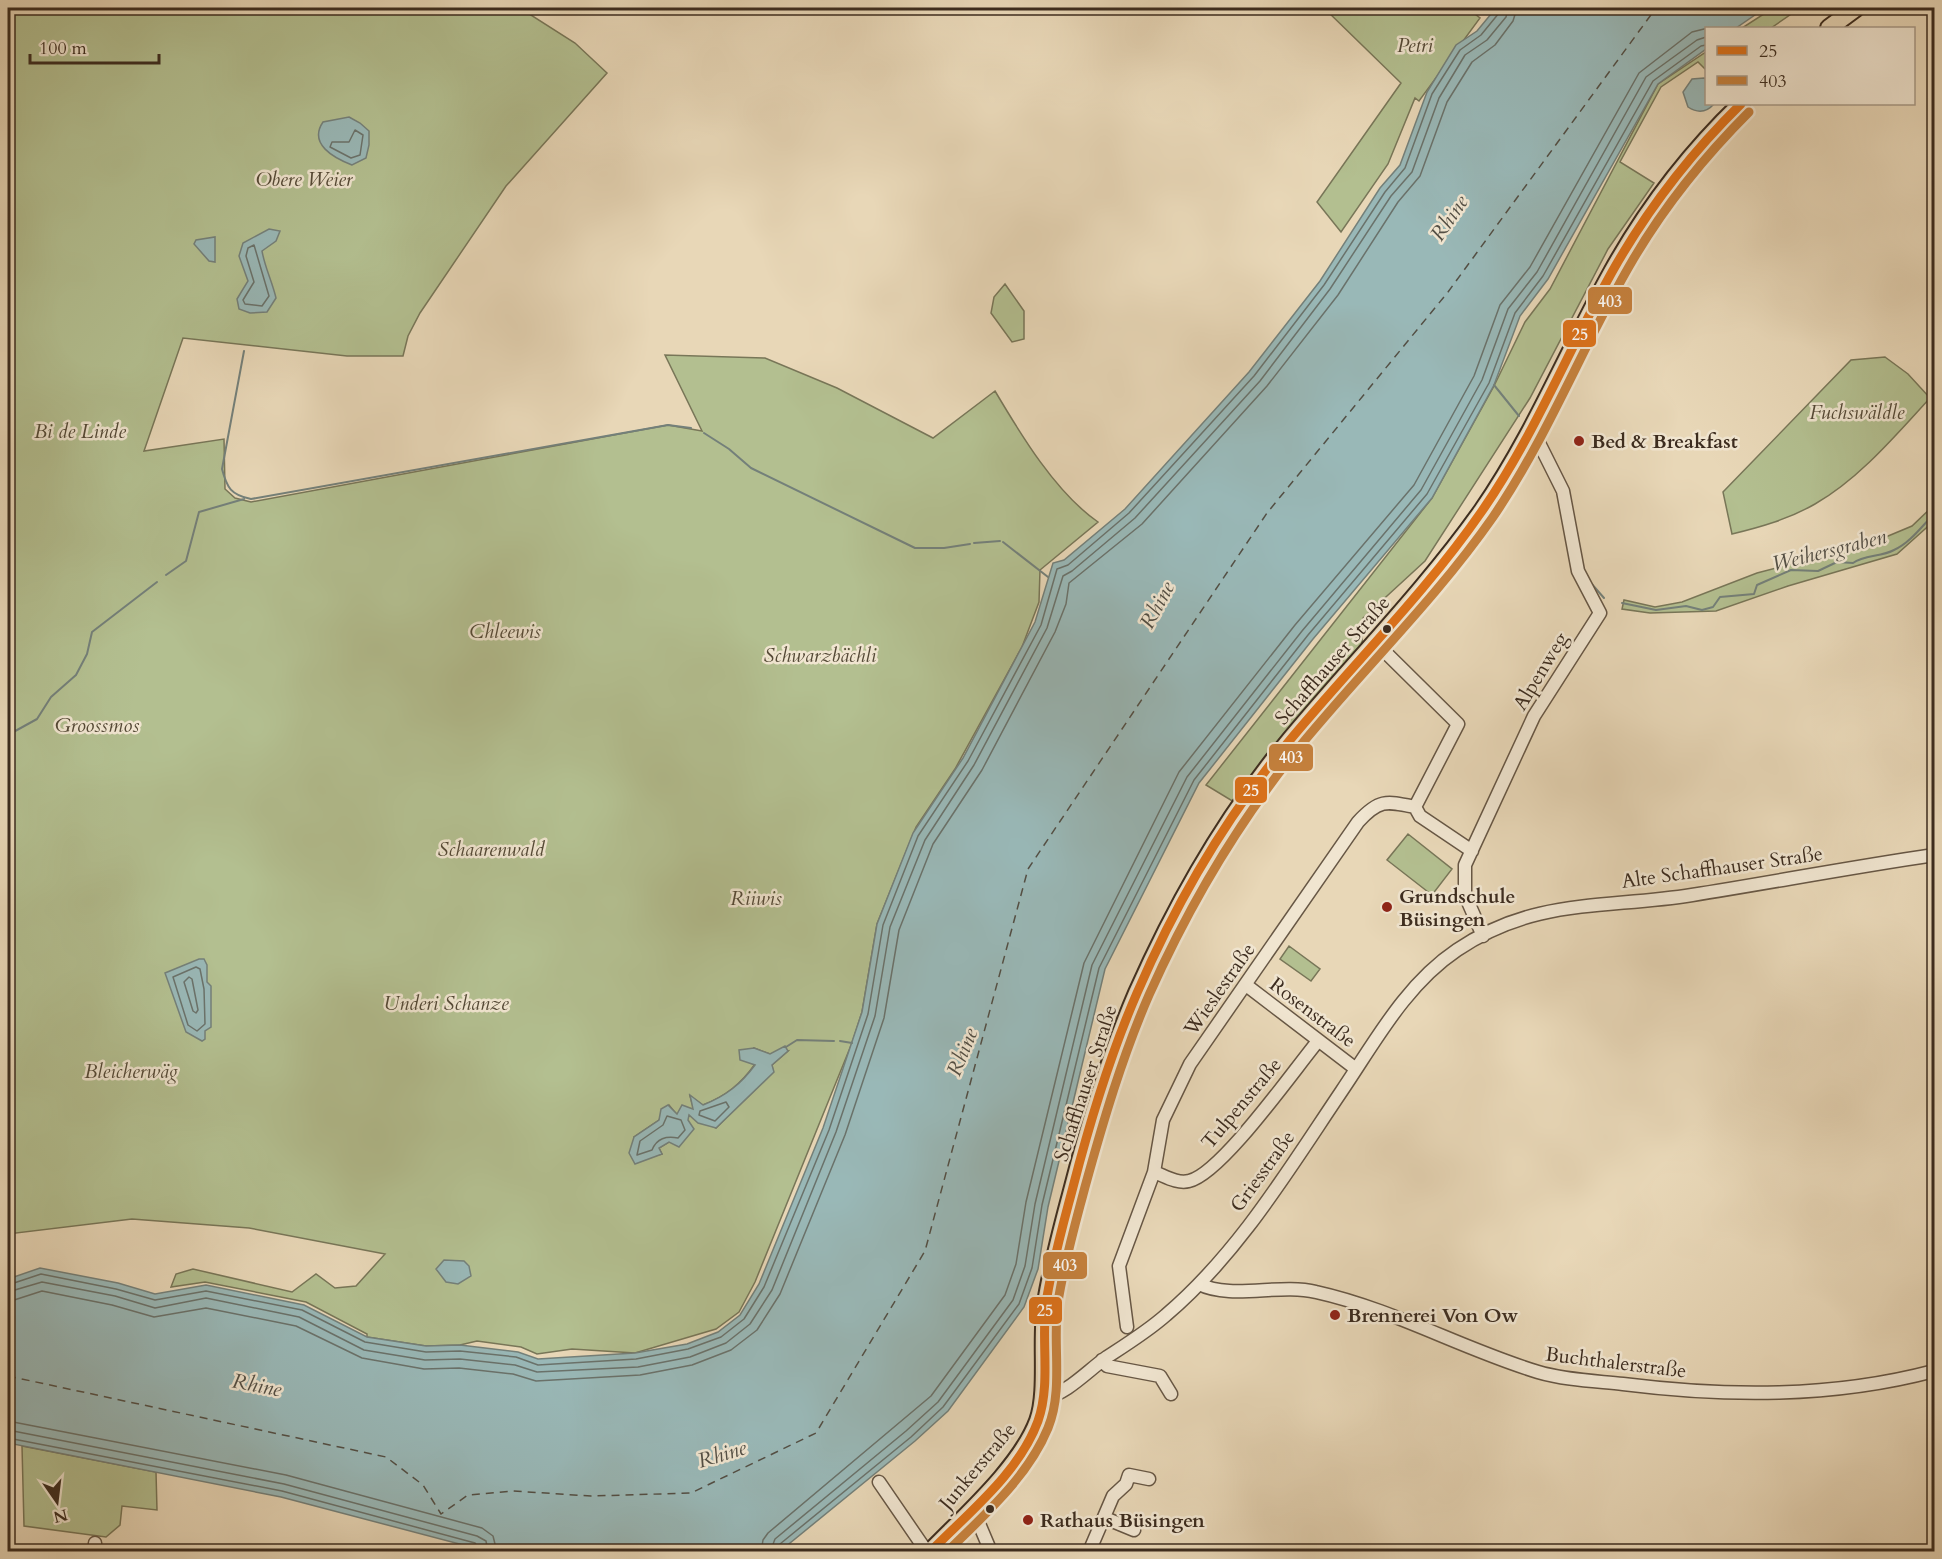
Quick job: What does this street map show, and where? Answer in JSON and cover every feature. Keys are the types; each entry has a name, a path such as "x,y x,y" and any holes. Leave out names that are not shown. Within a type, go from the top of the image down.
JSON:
{"main road":[{"path":"1830,27 1856,8"},
{"name":"Schaffhauser Straße","path":"1043,1399 1042,1328 1056,1251 1097,1100 1140,986 1185,897 1237,811 1282,749 1446,558 1484,508 1531,427 1612,272 1640,227 1682,165 1740,105"},
{"name":"Junkerstraße","path":"928,1551 969,1512 1024,1446 1039,1419 1043,1399"}],"street":[{"name":"Alpenweg","path":"1483,936 1471,913 1464,887 1465,865 1538,710 1600,613 1578,571 1563,491 1531,427"},
{"path":"1375,642 1458,724 1415,807 1420,816 1472,851"},
{"name":"Wieslestraße","path":"1126,1327 1119,1266 1154,1172 1163,1120 1190,1064 1358,822 1372,806 1387,803 1415,807"},
{"name":"Alte Schaffhauser Straße","path":"1483,936 1515,921 1581,905 1689,896 1935,855"},
{"name":"Griesstraße","path":"1043,1399 1061,1394 1102,1360 1166,1316 1199,1284 1229,1250 1288,1169 1412,990 1458,950 1483,936"},
{"name":"Rosenstraße","path":"1246,985 1356,1069"},
{"name":"Tulpenstraße","path":"1154,1172 1178,1182 1187,1182 1197,1179 1221,1161 1318,1041"},
{"name":"Buchthalerstraße","path":"1199,1284 1216,1290 1297,1289 1314,1291 1410,1322 1505,1362 1541,1373 1577,1379 1707,1393 1755,1394 1845,1388 1935,1371"},
{"path":"1102,1360 1107,1366 1160,1376 1172,1394"},
{"path":"1089,1551 1113,1496 1126,1484 1129,1475 1149,1479"},
{"path":"879,1482 928,1551"},
{"path":"969,1512 980,1526 991,1551"},
{"path":"1105,1518 1134,1530"}],"green space":[{"name":"Schaarenwald","path":"8,8 520,8 575,43 607,73 506,186 420,313 408,336 403,356 347,356 183,338 144,451 224,439 225,489 235,498 251,502 668,425 702,431 665,355 765,358 837,388 933,438 995,391 1040,462 1068,495 1098,522 1040,570 1039,602 1022,647 955,769 916,827 877,924 862,1012 852,1043 755,1282 739,1312 716,1329 635,1353 572,1349 537,1354 521,1347 477,1341 460,1345 426,1346 367,1337 367,1334 306,1302 205,1282 171,1287 176,1274 193,1269 292,1292 316,1274 335,1288 356,1286 385,1254 249,1228 132,1219 8,1234","holes":["754,1048 770,1054 788,1051 772,1065 773,1072 716,1128 689,1114 669,1142 659,1148 662,1154 646,1158 634,1137 659,1120 669,1105 677,1115 694,1110 690,1096 703,1105 732,1089 750,1071 755,1064"]},
{"name":"Petri","path":"1324,8 1422,8 1432,12 1438,8 1467,8 1480,18 1419,101 1415,98 1388,164 1341,232 1317,202 1401,83"},
{"path":"1773,8 1800,8 1772,27 1744,27"},
{"path":"1705,53 1705,69 1698,62 1661,87 1620,162 1654,183 1608,249 1530,398 1425,561 1363,618 1362,644 1234,802 1206,785 1432,498 1494,386 1525,322 1550,289 1658,84"},
{"path":"1005,284 1024,311 1024,339 1012,342 991,313 994,297"},
{"name":"Fuchswäldle","path":"1885,357 1908,374 1930,398 1862,469 1831,494 1785,518 1732,534 1723,492 1851,360"},
{"path":"1934,505 1934,521 1897,554 1788,586 1716,611 1650,613 1622,609 1624,600 1655,607 1682,602 1757,573 1869,544 1912,526"},
{"path":"1408,834 1452,869 1432,895 1387,860"},
{"path":"1289,946 1320,969 1311,981 1280,959"},
{"path":"22,1446 156,1472 157,1510 122,1506 120,1525 106,1537 24,1526"}],"water":[{"name":"Rhine","path":"1496,8 1765,8 1737,27 1705,27 1705,50 1658,84 1548,279 1520,316 1494,385 1432,498 1313,639 1199,783 1105,969 1048,1207 1038,1269 1024,1307 948,1411 915,1441 779,1552 486,1551 281,1497 8,1443 8,1279 40,1268 118,1283 155,1294 206,1285 304,1305 367,1337 426,1346 460,1345 518,1352 538,1359 635,1353 687,1344 718,1332 740,1315 759,1284 823,1128 862,1012 877,924 913,833 963,758 1035,622 1053,563 1064,560 1125,509 1249,372 1320,281 1380,188 1400,165 1427,92 1456,45 1477,31"},
{"path":"1705,78 1705,105 1713,105 1711,107 1701,111 1688,107 1683,92 1692,79"},
{"path":"349,117 369,131 366,158 352,165 325,149 319,137 319,130 323,122"},
{"path":"269,229 280,231 276,241 262,251 276,298 267,312 250,313 239,309 237,299 248,281 239,256 243,243"},
{"path":"215,237 215,262 209,261 194,244 196,240"},
{"path":"204,959 207,965 207,982 211,986 211,1027 205,1031 205,1039 202,1041 186,1032 165,973"},
{"path":"785,1046 788,1051 772,1065 774,1072 716,1128 698,1123 689,1115 688,1120 694,1129 679,1147 669,1142 659,1148 662,1154 635,1164 629,1153 634,1137 659,1120 661,1109 668,1105 677,1114 682,1105 693,1109 690,1095 703,1105 732,1089 755,1065 740,1060 739,1050 754,1048 770,1054"},
{"path":"444,1260 464,1261 469,1266 471,1276 458,1284 446,1282 436,1269"}],"waterway":[{"path":"244,351 222,469 231,490 251,499 668,425 691,428"},
{"name":"Weihersgraben","path":"1494,385 1519,416"},
{"path":"704,433 729,449 751,468 915,548 944,548 970,544"},
{"path":"166,575 186,561 199,512 244,499"},
{"name":"Weihersgraben","path":"1622,603 1656,610 1686,606 1702,610 1713,607 1720,597 1754,594 1757,585 1791,570 1818,571 1837,562 1853,563 1889,552 1911,539 1934,514"},
{"path":"974,543 1000,541"},
{"path":"1003,542 1048,577"},
{"name":"Schwarzbächli","path":"8,735 37,719 51,697 76,675 87,654 92,632 157,582"},
{"name":"Weihersgraben","path":"1590,582 1604,598"},
{"path":"8,724 13,732"},
{"path":"786,1047 797,1040 834,1041"},
{"path":"840,1041 852,1043"}],"ferry route":[{"path":"8,1376 386,1457 423,1485 441,1514 468,1495 513,1491 591,1496 691,1493 816,1433 925,1251 1028,869 1267,513 1448,292 1656,8"}],"transit line":[{"name":"25","path":"930,1552 1005,1475 1018,1458 1038,1421 1044,1392 1045,1317 1048,1288 1086,1138 1127,1016 1184,896 1221,833 1263,774 1436,572 1482,511 1518,453 1626,249 1670,184 1740,105"},
{"name":"403","path":"947,1552 1017,1479 1029,1463 1048,1428 1053,1413 1057,1382 1058,1302 1070,1244 1092,1163 1139,1018 1196,901 1231,841 1292,756 1420,609 1470,549 1493,517 1532,454 1599,322 1646,238 1687,181 1749,112"}],"place":[{"name":"Bed & Breakfast","path":"1579,441"},
{"name":"Grundschule Büsingen","path":"1387,907"},
{"name":"Brennerei Von Ow","path":"1335,1315"},
{"name":"Rathaus Büsingen","path":"1028,1520"}],"park label":[{"name":"Obere Weier","path":"304,179"},
{"name":"Bi de Linde","path":"80,431"},
{"name":"Chleewis","path":"505,631"},
{"name":"Groossmos","path":"97,725"},
{"name":"Riiwis","path":"756,898"},
{"name":"Underi Schanze","path":"446,1003"},
{"name":"Bleicherwäg","path":"131,1071"}]}
